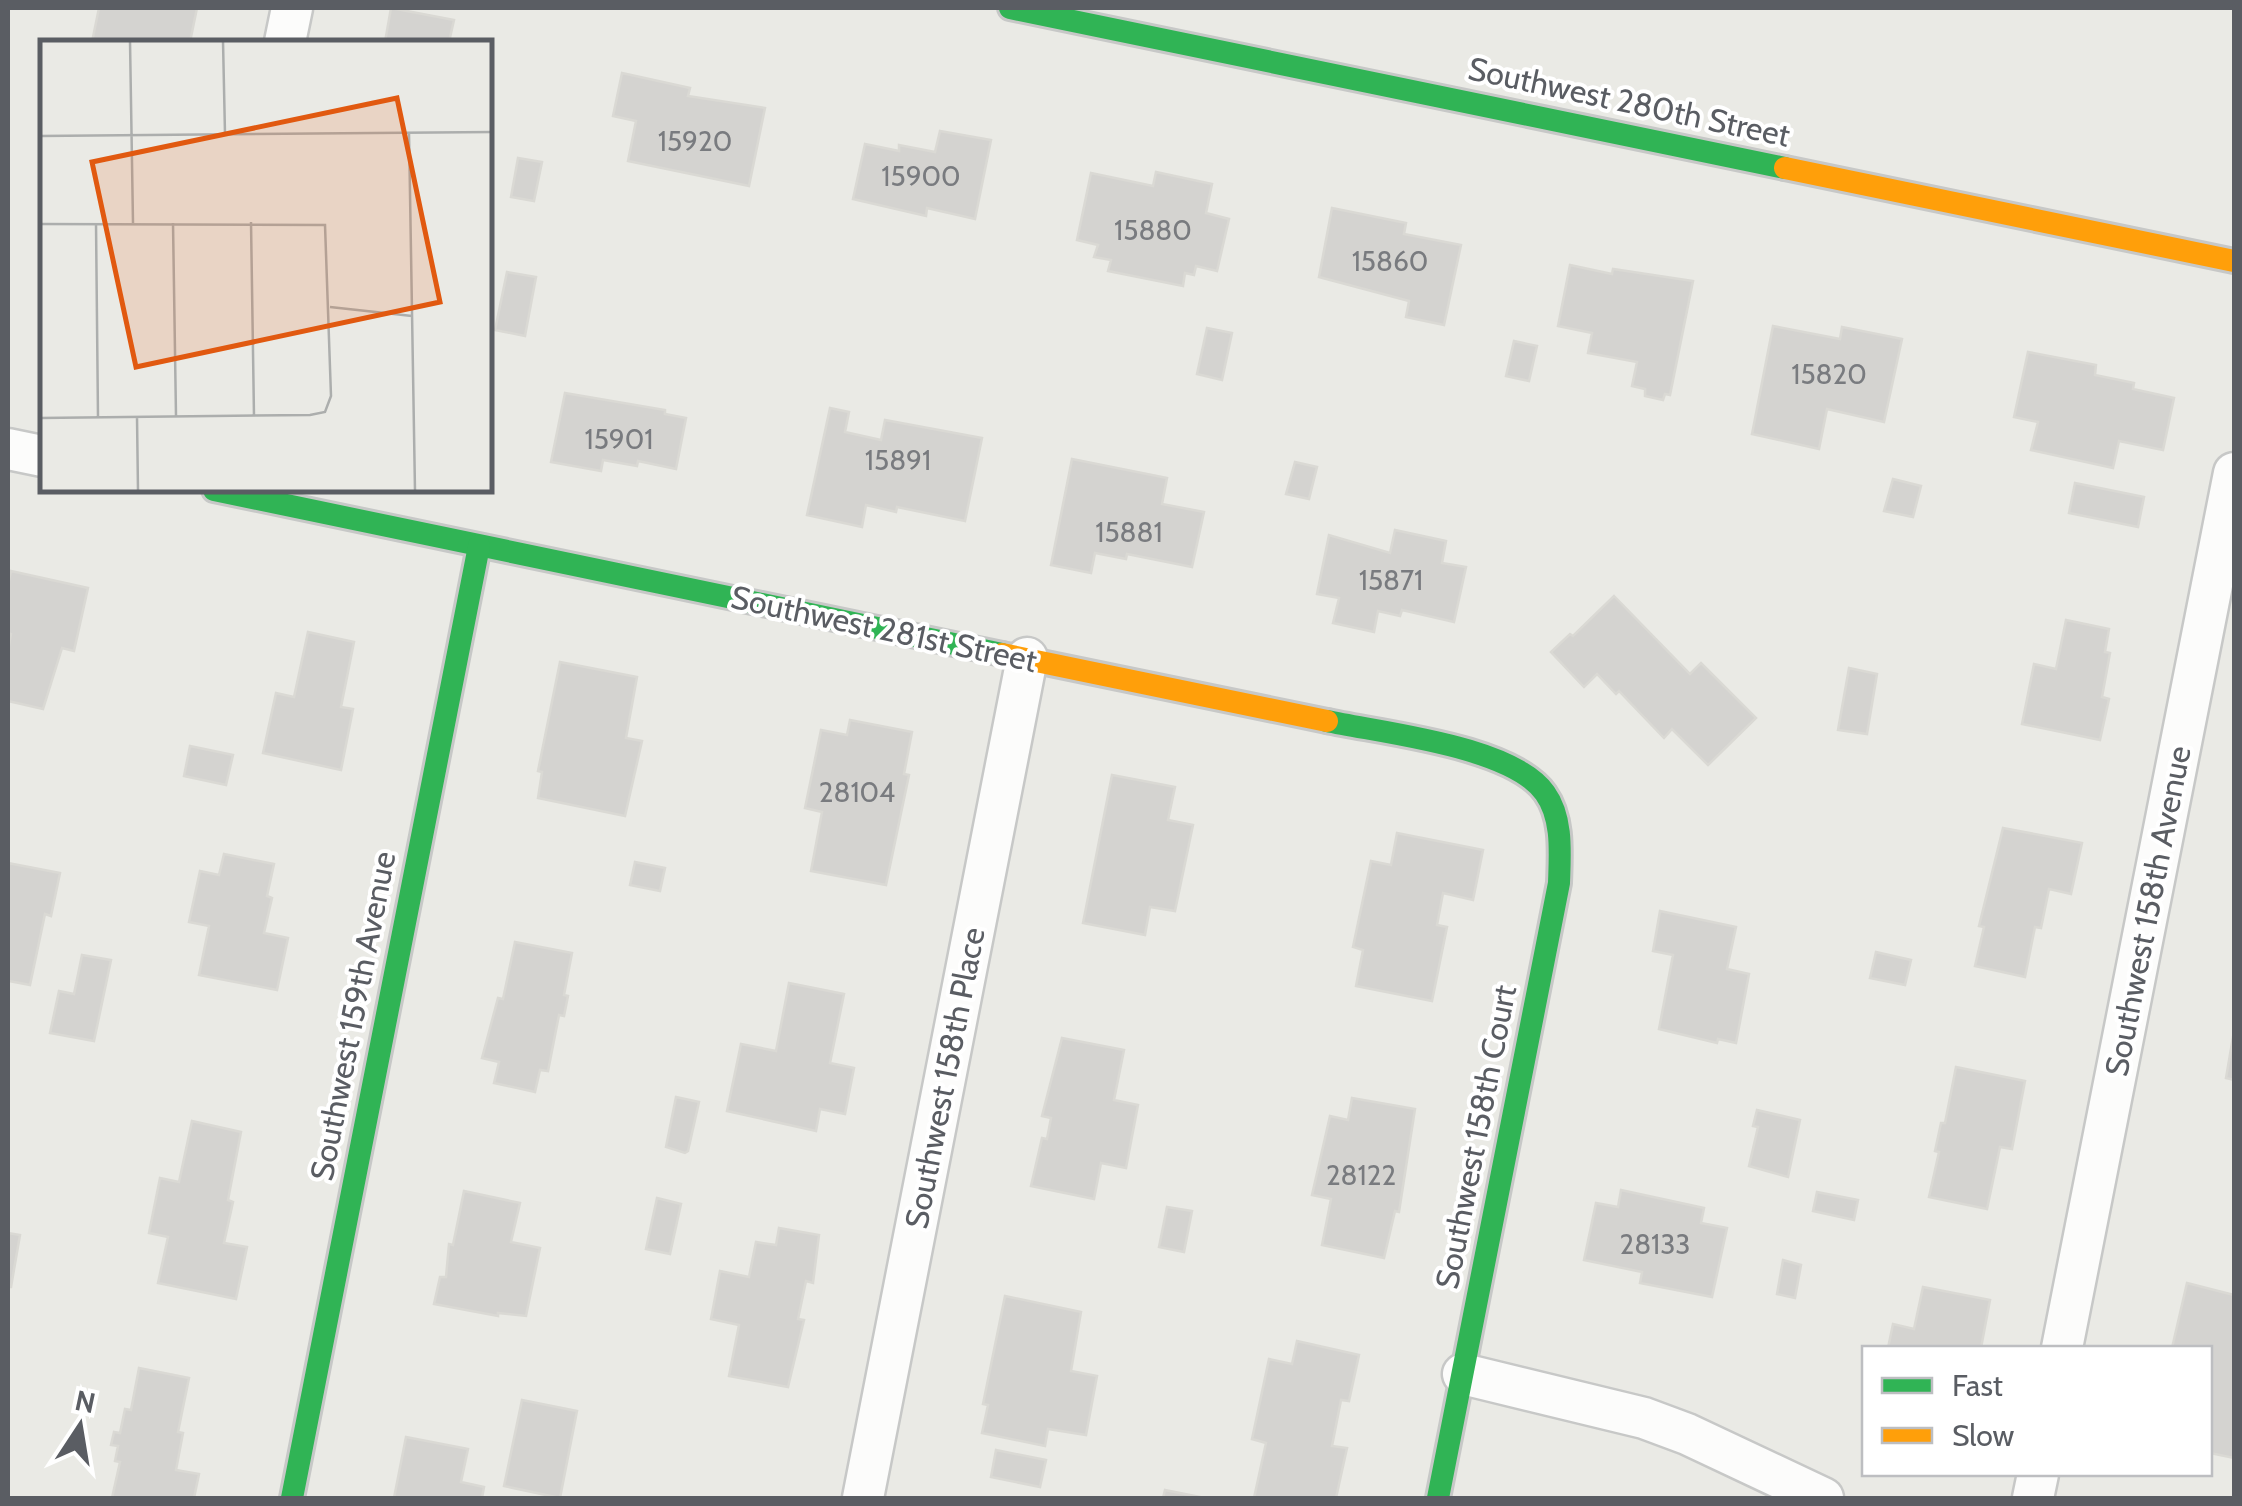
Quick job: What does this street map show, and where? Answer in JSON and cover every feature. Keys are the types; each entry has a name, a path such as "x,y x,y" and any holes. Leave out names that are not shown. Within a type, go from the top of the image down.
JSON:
{"street":[{"path":"285,40 292,8"},
{"name":"Southwest 280th Street","path":"1010,8 2234,261"},
{"path":"8,449 40,456"},
{"name":"Southwest 158th Avenue","path":"2062,1346 2234,473"},
{"name":"Southwest 281st Street","path":"223,492 1466,750 1506,762 1544,789"},
{"name":"Southwest 159th Avenue","path":"292,1498 479,546"},
{"name":"Southwest 158th Place","path":"863,1498 1026,658"},
{"name":"Southwest 158th Court","path":"1438,1498 1559,883 1560,826 1544,789"},
{"path":"1463,1374 1644,1418 1823,1498"}],"building":[{"path":"99,8 197,8 190,40 92,40"},
{"path":"391,8 454,20 449,40 385,40"},
{"path":"622,73 690,88 688,96 765,108 749,186 628,161 636,121 613,116"},
{"path":"940,131 991,140 975,219 927,208 926,216 853,199 865,144 899,151 899,145 935,152"},
{"path":"518,158 542,162 534,201 511,197"},
{"path":"1156,172 1212,184 1206,213 1229,219 1217,271 1196,266 1194,275 1185,273 1183,286 1108,271 1111,260 1094,257 1098,245 1077,240 1091,173 1153,186"},
{"path":"1332,208 1406,223 1404,234 1461,245 1444,325 1406,317 1409,301 1319,277"},
{"path":"1570,265 1612,274 1613,269 1693,281 1670,395 1665,394 1663,400 1645,396 1645,389 1632,386 1637,362 1588,353 1592,333 1558,326"},
{"path":"507,272 536,277 525,336 495,330"},
{"path":"1773,326 1840,339 1842,327 1902,339 1884,422 1827,409 1819,449 1752,434"},
{"path":"1207,328 1232,333 1222,380 1197,374"},
{"path":"1514,341 1537,346 1529,381 1506,376"},
{"path":"2028,352 2096,365 2095,375 2134,383 2133,389 2174,398 2163,450 2119,441 2113,468 2031,450 2038,422 2014,417"},
{"path":"565,393 665,410 665,414 686,418 676,469 638,461 637,466 603,460 601,471 551,462"},
{"path":"830,408 849,412 845,432 881,440 885,420 982,438 965,521 866,505 862,527 807,515"},
{"path":"1072,459 1167,478 1162,504 1204,512 1192,567 1127,554 1126,559 1095,553 1091,573 1051,565"},
{"path":"1295,462 1317,467 1309,499 1286,494"},
{"path":"1893,479 1921,486 1913,517 1884,511"},
{"path":"2075,483 2144,497 2138,527 2069,513"},
{"path":"1395,530 1446,541 1442,563 1466,567 1454,622 1402,610 1400,616 1378,611 1374,632 1333,623 1339,598 1317,594 1329,535 1390,553"},
{"path":"11,571 88,588 74,651 62,648 43,709 8,701"},
{"path":"1614,596 1690,674 1701,663 1756,718 1708,765 1672,729 1664,738 1597,674 1584,687 1551,652"},
{"path":"2066,620 2109,629 2105,652 2110,653 2102,697 2109,699 2100,740 2022,724 2034,664 2056,669"},
{"path":"308,632 354,642 341,707 353,709 341,770 263,753 276,693 294,697"},
{"path":"560,662 637,677 626,738 642,741 625,816 538,798 542,772 538,771"},
{"path":"1849,668 1877,674 1867,734 1838,730"},
{"path":"850,720 912,732 904,774 909,775 886,885 811,871 822,812 805,808 821,730 847,735"},
{"path":"190,746 233,755 226,785 184,776"},
{"path":"1112,775 1175,787 1168,820 1193,825 1175,911 1150,907 1145,935 1083,923"},
{"path":"2003,828 2082,843 2071,894 2049,889 2041,928 2035,927 2025,977 1975,966 1984,927 1979,926"},
{"path":"1397,833 1483,850 1473,900 1443,893 1437,925 1447,927 1432,1001 1356,986 1363,950 1353,947 1371,861 1391,865"},
{"path":"224,854 274,864 264,933 288,938 277,990 199,975 209,926 189,922 200,871 219,875"},
{"path":"635,862 665,868 660,891 630,885"},
{"path":"8,863 60,873 51,916 45,914 30,985 9,981 8,985"},
{"path":"1660,911 1736,927 1727,969 1749,974 1736,1043 1718,1039 1717,1043 1659,1029 1673,955 1653,951"},
{"path":"515,942 572,953 564,1016 559,1015 548,1071 540,1070 535,1092 494,1083 499,1062 482,1058 498,998 503,999"},
{"path":"1876,952 1911,960 1905,985 1870,978"},
{"path":"82,955 111,960 94,1041 50,1033 59,991 74,994"},
{"path":"789,983 844,994 830,1063 854,1068 845,1114 820,1109 816,1131 727,1111 741,1044 776,1051"},
{"path":"2234,1031 2234,1080 2226,1078"},
{"path":"1062,1038 1124,1050 1114,1100 1138,1105 1126,1168 1101,1163 1094,1199 1031,1186 1042,1138 1047,1139 1051,1118 1042,1116"},
{"path":"1956,1067 2025,1081 2012,1149 2000,1147 1987,1209 1929,1197 1939,1152 1935,1151"},
{"path":"676,1097 699,1102 685,1153 666,1147"},
{"path":"1352,1098 1415,1109 1399,1212 1395,1211 1384,1258 1322,1245 1331,1199 1312,1195 1330,1116 1348,1120"},
{"path":"1757,1110 1800,1120 1788,1177 1749,1166 1758,1127 1753,1126"},
{"path":"192,1121 241,1132 224,1243 247,1247 236,1299 158,1283 168,1237 149,1233 160,1178 179,1182"},
{"path":"1621,1190 1704,1208 1701,1223 1727,1228 1712,1297 1640,1283 1642,1272 1584,1260 1596,1203 1618,1207"},
{"path":"464,1191 520,1203 511,1242 540,1248 526,1316 498,1316 434,1304 440,1277 446,1277 449,1244 453,1245"},
{"path":"1817,1192 1858,1200 1854,1220 1813,1211"},
{"path":"657,1198 681,1204 670,1254 646,1249"},
{"path":"1167,1207 1192,1211 1184,1252 1159,1247"},
{"path":"779,1228 819,1235 813,1283 806,1281 798,1319 804,1320 788,1387 729,1376 739,1325 711,1319 720,1271 749,1277 756,1242 776,1245"},
{"path":"8,1233 20,1235 11,1287 8,1287"},
{"path":"1783,1260 1801,1265 1795,1298 1777,1294"},
{"path":"2187,1283 2234,1295 2234,1458 2212,1453 2212,1346 2172,1346"},
{"path":"1923,1287 1990,1300 1981,1346 1888,1346 1893,1324 1914,1329"},
{"path":"1005,1296 1081,1312 1071,1371 1097,1376 1086,1435 1048,1429 1045,1446 982,1433 988,1405 983,1404"},
{"path":"1297,1341 1359,1355 1349,1401 1341,1400 1332,1446 1347,1448 1336,1498 1254,1498 1266,1443 1252,1439 1269,1359 1292,1364"},
{"path":"139,1368 189,1378 178,1432 183,1433 176,1470 199,1474 194,1498 112,1498 120,1462 115,1461 118,1446 111,1445 114,1432 120,1433 125,1409 131,1410"},
{"path":"522,1400 577,1411 560,1498 504,1486"},
{"path":"406,1437 468,1449 461,1482 484,1487 482,1498 394,1498"},
{"path":"996,1450 1046,1460 1040,1487 991,1477"},
{"path":"1165,1490 1205,1498 1163,1498"}],"traffic: fast":[{"path":"1010,8 1785,168"},
{"path":"224,492 1002,654"},
{"path":"292,1498 479,546"},
{"path":"1327,721 1444,744 1505,764 1545,793 1558,825 1559,883 1438,1498"}],"traffic: slow":[{"path":"1785,168 2234,261"},
{"path":"1002,654 1327,721"}]}
